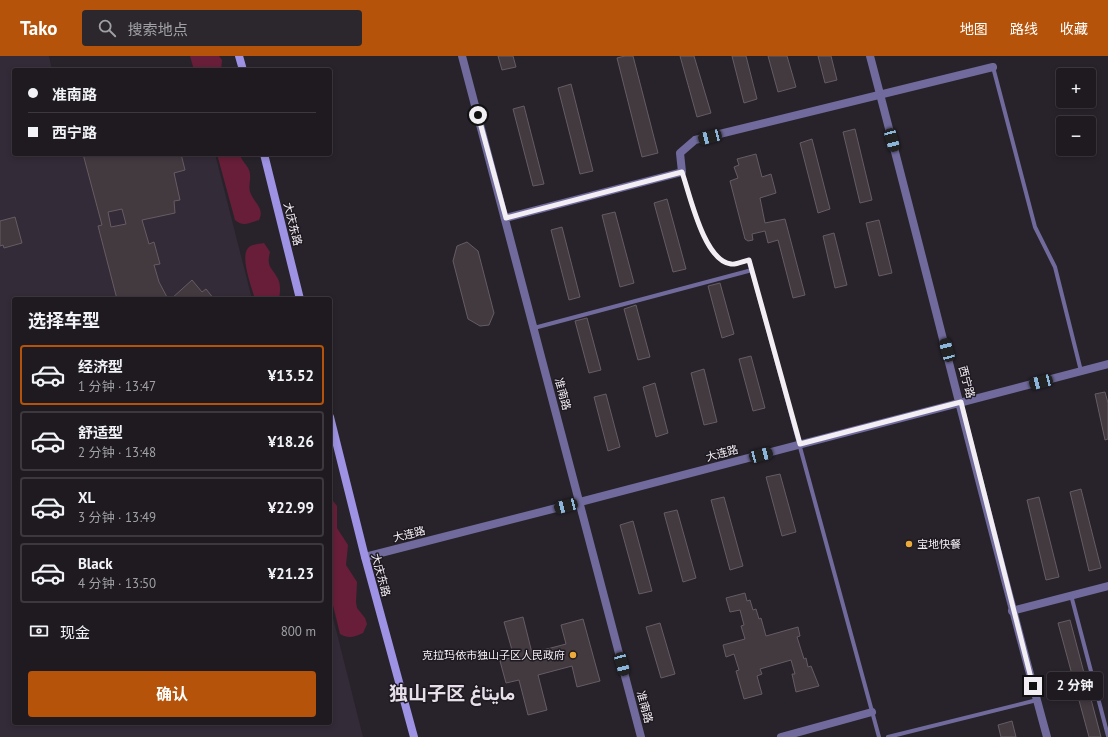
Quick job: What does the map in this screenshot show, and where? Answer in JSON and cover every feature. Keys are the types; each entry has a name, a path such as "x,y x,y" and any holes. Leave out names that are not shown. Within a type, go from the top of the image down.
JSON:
{"main road":[{"path":"239,56 242,68"},
{"name":"大庆东路","path":"264,156 300,297"},
{"name":"大庆东路","path":"332,425 365,556 414,737"}],"street":[{"name":"准南路","path":"462,56 506,218 641,737"},
{"name":"西宁路","path":"870,56 961,402 1012,611 1047,737"},
{"path":"506,218 682,172 680,153 695,140 993,66"},
{"name":"大连路","path":"365,556 580,502 1108,364"},
{"path":"1012,611 1108,586"},
{"path":"781,737 872,712"}],"lane":[{"path":"993,66 1035,227 1055,267 1081,371"},
{"path":"682,172 707,243 718,259 731,264 749,260 879,737"},
{"path":"534,328 752,270"},
{"path":"1071,595 1108,736"},
{"path":"888,737 1037,700"}],"shaded area":[{"path":"0,56 49,56 52,68 12,68 12,156 216,156 251,297 12,297 12,725 332,725 332,614 363,737 0,737"},
{"path":"190,56 219,56 222,60 221,68 193,68"},
{"path":"218,156 241,156 250,173 250,192 261,212 259,220 243,224 235,220"},
{"path":"264,243 270,252 269,264 279,281 279,297 254,297 249,280 245,257 246,251 249,247"},
{"path":"332,500 337,506 337,528 348,545 346,565 357,582 357,608 365,618 367,624 363,633 357,636 346,637 340,634 332,601"}],"building":[{"path":"498,56 513,56 516,67 502,70"},
{"path":"633,56 658,153 642,157 617,58"},
{"path":"680,56 694,56 711,113 697,117"},
{"path":"732,56 746,56 757,99 744,103"},
{"path":"768,56 787,56 796,87 778,92"},
{"path":"818,56 831,56 837,80 825,83"},
{"path":"571,84 593,171 580,174 558,88"},
{"path":"524,106 544,184 533,186 513,109"},
{"path":"855,129 872,200 860,203 843,132"},
{"path":"812,139 830,209 818,213 800,143"},
{"path":"756,154 762,177 771,174 776,193 760,198 765,223 785,219 805,295 793,298 778,240 768,243 765,231 752,234 753,240 748,241 745,239 730,181 738,178 734,167 739,165 737,159"},
{"path":"84,156 182,156 185,170 174,173 180,200 174,201 175,213 142,220 149,244 154,242 160,264 154,265 159,282 167,297 116,297 98,226 102,225","holes":["122,209 126,224 111,227 108,212"]},
{"path":"667,199 686,269 673,272 654,203"},
{"path":"615,212 634,283 620,287 602,215"},
{"path":"15,217 22,243 4,248 3,245 0,246 0,221"},
{"path":"879,220 892,273 879,276 866,223"},
{"path":"562,227 580,297 569,300 551,230"},
{"path":"834,233 847,285 835,288 823,236"},
{"path":"467,242 478,251 494,313 489,325 480,326 468,319 453,261 457,246"},
{"path":"192,280 202,292 206,289 212,297 173,297"},
{"path":"720,283 734,334 722,338 708,286"},
{"path":"636,305 650,357 638,360 624,309"},
{"path":"587,318 601,370 589,373 575,321"},
{"path":"751,356 765,408 753,411 739,359"},
{"path":"704,369 717,422 704,425 691,373"},
{"path":"655,383 668,433 656,437 643,387"},
{"path":"1105,392 1108,403 1108,439 1105,440 1095,394"},
{"path":"606,394 620,447 608,451 594,397"},
{"path":"780,474 796,532 782,536 766,477"},
{"path":"1081,489 1101,568 1089,571 1070,492"},
{"path":"724,497 743,566 730,570 711,500"},
{"path":"1039,497 1059,577 1046,580 1027,500"},
{"path":"677,510 696,578 683,582 664,513"},
{"path":"633,521 652,591 639,594 620,525"},
{"path":"745,593 747,601 750,600 753,610 756,609 759,619 761,618 766,636 798,627 800,636 797,637 804,659 806,658 808,667 811,666 819,686 796,692 792,674 795,674 791,660 760,669 762,674 757,676 762,694 744,699 736,671 739,670 734,654 726,657 723,645 745,639 741,626 744,625 740,610 730,612 726,598"},
{"path":"523,617 532,653 566,644 561,625 583,619 600,681 577,687 572,666 538,675 547,710 528,715 519,680 506,683 500,661 514,657 504,622"},
{"path":"1070,620 1101,737 1089,737 1058,623"},
{"path":"660,623 675,674 661,678 646,627"},
{"path":"1012,721 1016,737 1001,737 998,725"}],"place":[{"name":"宝地快餐","path":"909,544"},
{"name":"克拉玛依市独山子区人民政府","path":"573,655"}],"district":[{"name":"独山子区 مايتاغ","path":"452,693"}],"route":[{"path":"478,115 506,218 682,172 707,243 718,259 731,264 749,260 800,444 961,402 1014,619 1033,686"}]}
